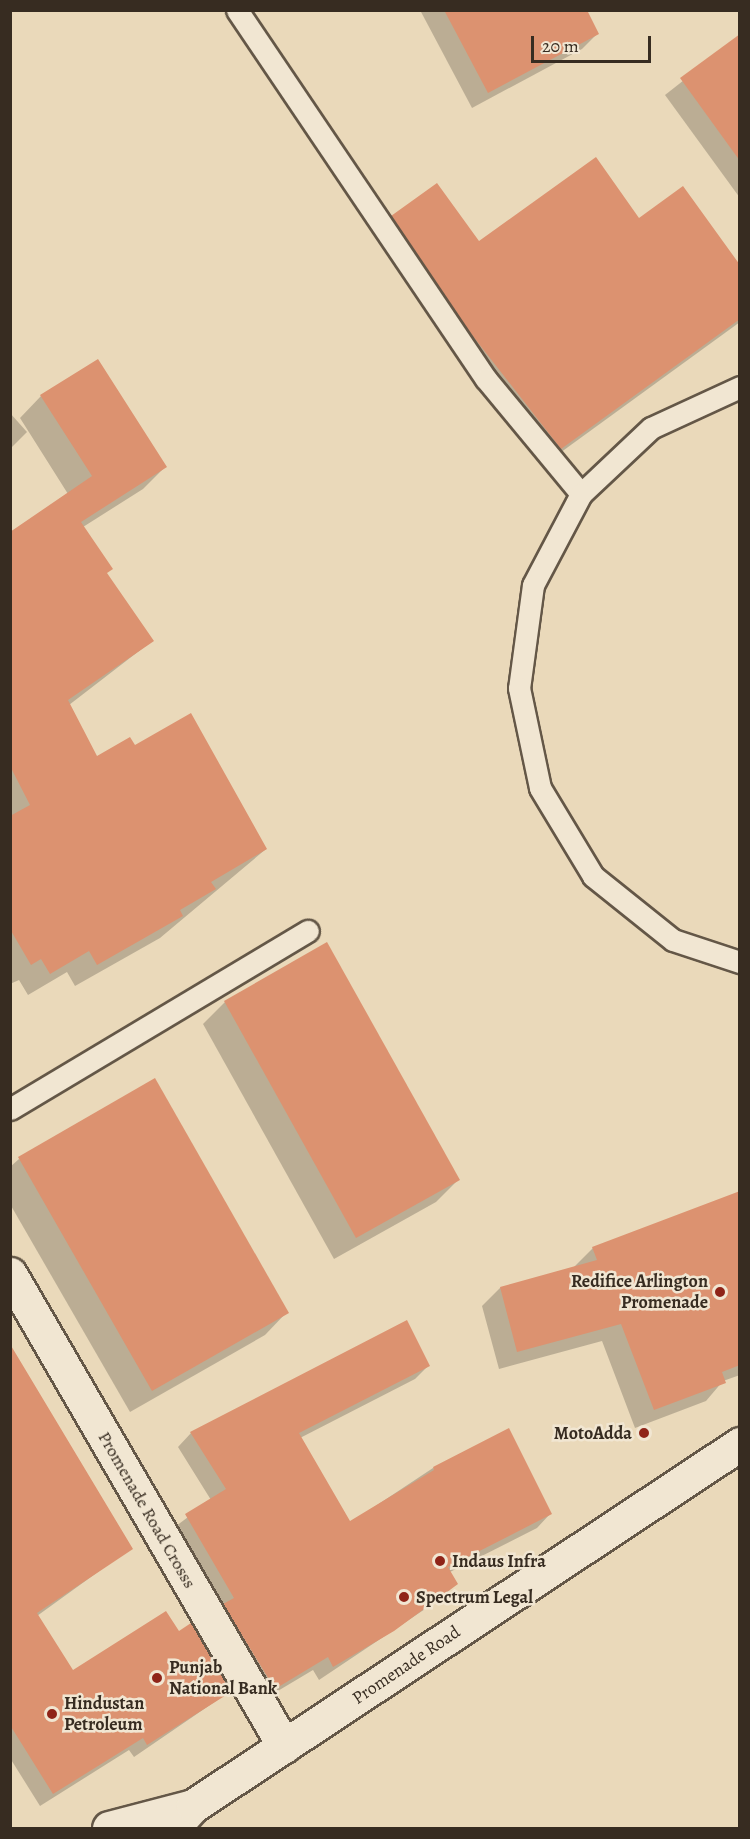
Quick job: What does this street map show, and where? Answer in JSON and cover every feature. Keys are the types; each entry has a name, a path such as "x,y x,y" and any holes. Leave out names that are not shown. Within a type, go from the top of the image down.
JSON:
{"main road":[{"name":"Promenade Road Crosss","path":"10,1274 284,1746"},
{"name":"Promenade Road","path":"109,1828 183,1817 284,1746 740,1444"}],"lane":[{"path":"237,10 486,379 581,494"},
{"path":"740,387 651,428 581,494 533,585 519,687 540,789 593,876 674,940 740,962"},
{"path":"10,1109 308,931"}],"building":[{"path":"444,10 587,10 599,34 488,93"},
{"path":"740,34 740,161 680,78"},
{"path":"596,157 639,218 683,186 740,265 740,319 561,449 465,326 391,216 437,183 479,241"},
{"path":"98,359 167,467 81,522 113,569 107,573 154,641 68,700 97,756 130,737 135,745 191,713 267,849 211,882 216,889 180,910 183,916 97,965 89,951 50,974 41,959 31,965 10,929 10,816 30,805 10,766 10,532 92,476 40,395"},
{"path":"327,942 460,1180 356,1238 224,1001"},
{"path":"155,1078 289,1313 152,1391 18,1157"},
{"path":"740,1191 740,1365 722,1372 726,1383 654,1410 621,1324 517,1352 500,1287 597,1260 592,1247"},
{"path":"407,1320 430,1366 299,1433 350,1521 434,1470 433,1467 509,1428 552,1514 448,1567 458,1584 394,1631 333,1667 328,1657 275,1689 223,1604 234,1598 185,1514 226,1489 190,1432"},
{"path":"10,1344 133,1549 37,1613 73,1670 166,1611 179,1631 191,1623 231,1692 147,1745 143,1738 53,1794 10,1725"}],"place":[{"name":"Redifice Arlington Promenade","path":"720,1292"},
{"name":"MotoAdda","path":"644,1433"},
{"name":"Indaus Infra","path":"440,1561"},
{"name":"Spectrum Legal","path":"404,1597"},
{"name":"Punjab National Bank","path":"157,1678"},
{"name":"Hindustan Petroleum","path":"52,1714"}]}
